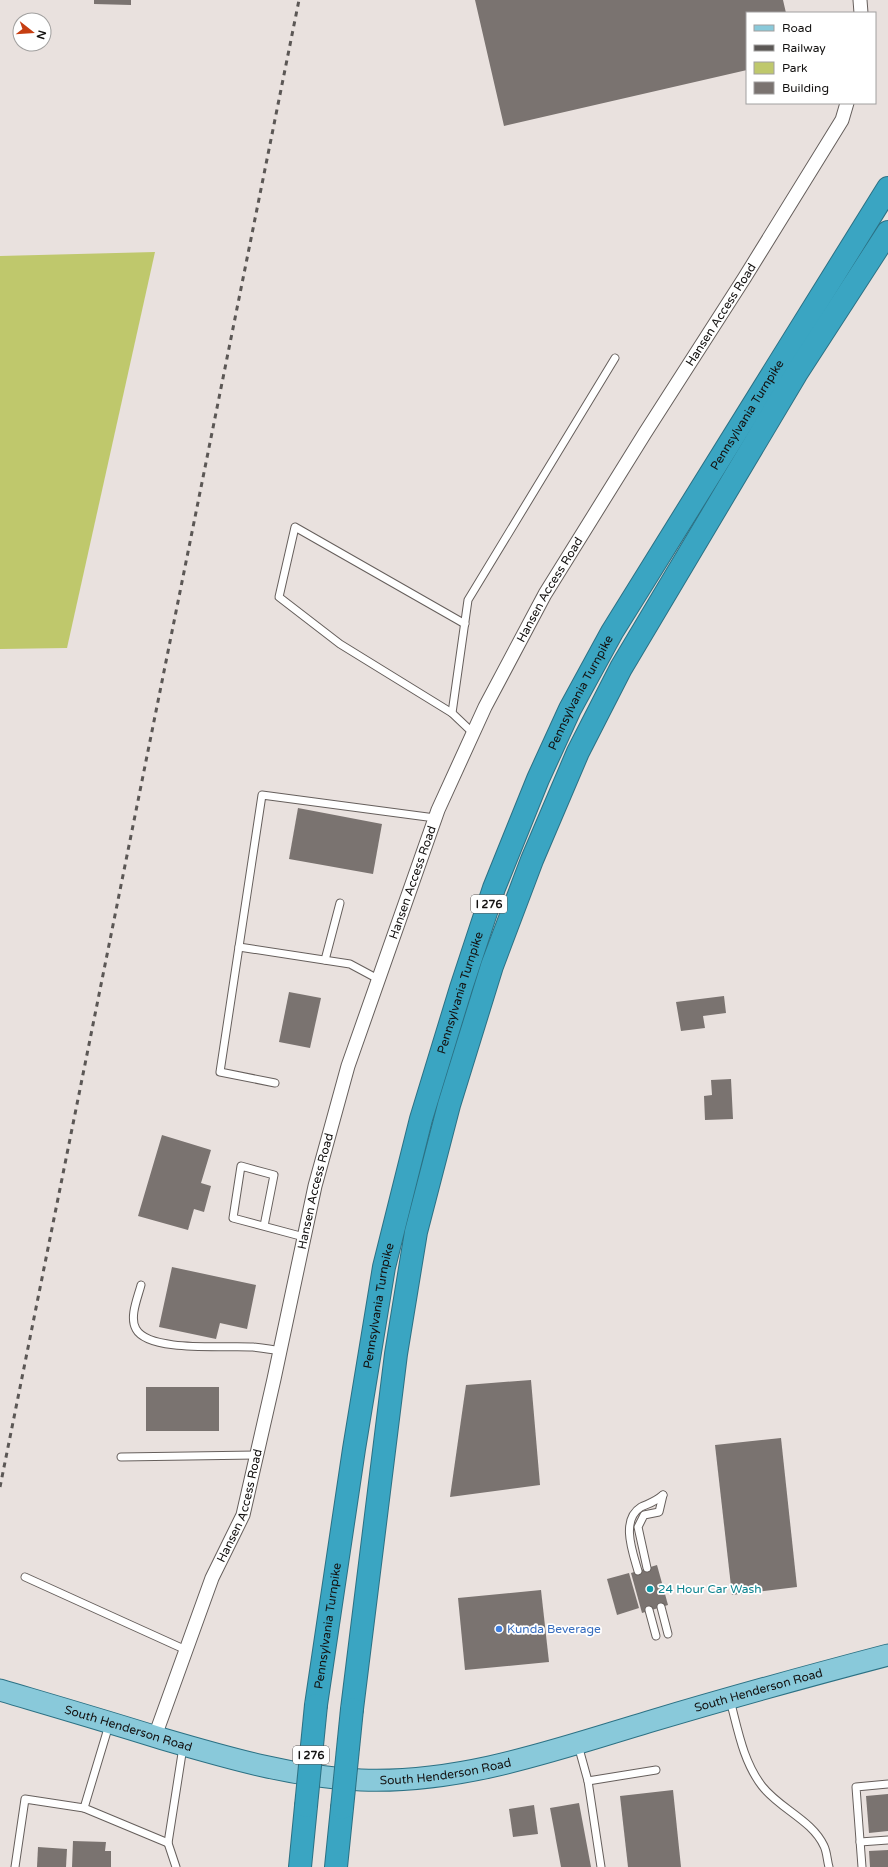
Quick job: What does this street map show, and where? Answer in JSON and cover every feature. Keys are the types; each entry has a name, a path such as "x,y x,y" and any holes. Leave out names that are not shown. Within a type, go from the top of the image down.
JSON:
{"highway":[{"name":"Pennsylvania Turnpike","path":"300,1867 316,1705 354,1449 384,1267 421,1119 461,988 494,888 538,779 570,709 612,632 888,188"},
{"name":"Pennsylvania Turnpike","path":"336,1867 352,1709 396,1354 416,1232 449,1104 492,966 532,860 578,752 620,668 796,374 888,232"}],"main road":[{"name":"South Henderson Road","path":"0,1690 183,1744 297,1774 362,1780 393,1780 480,1770 578,1743 729,1698 888,1655"}],"street":[{"path":"860,0 861,12"},
{"name":"Hansen Access Road","path":"155,1736 212,1578 243,1515 315,1186 348,1066 435,818 473,733 545,594 842,120 847,104"}],"lane":[{"path":"452,713 468,600 616,358"},
{"path":"465,624 295,527 279,597 340,644 452,713 473,733"},
{"path":"275,1083 220,1072 262,795 435,818"},
{"path":"325,960 340,903"},
{"path":"239,947 350,964 378,979"},
{"path":"264,1226 274,1175 240,1166 233,1218 304,1237"},
{"path":"141,1285 133,1318 135,1329 142,1336 154,1341 178,1346 253,1347 280,1351"},
{"path":"122,1457 257,1455"},
{"path":"638,1571 630,1543 630,1522 640,1508 654,1502 663,1495 659,1512 644,1515 638,1527 647,1568"},
{"path":"25,1577 186,1650"},
{"path":"661,1607 668,1634"},
{"path":"649,1610 656,1636"},
{"path":"729,1698 745,1754 755,1775 772,1796 814,1831 824,1846 829,1867"},
{"path":"84,1808 110,1722"},
{"path":"578,1743 588,1780 601,1867"},
{"path":"176,1867 168,1843 183,1744"},
{"path":"588,1780 656,1770"},
{"path":"862,1867 856,1787 888,1784"},
{"path":"15,1867 25,1799 84,1808 168,1843"},
{"path":"860,1842 888,1840"}],"green space":[{"path":"155,252 67,648 0,649 0,256"}],"building":[{"path":"94,0 131,0 131,5 94,4"},
{"path":"475,0 783,0 786,12 746,12 746,70 504,126"},
{"path":"298,808 382,824 373,874 289,859"},
{"path":"289,992 321,998 310,1048 279,1042"},
{"path":"724,996 726,1013 703,1016 705,1028 681,1031 676,1002"},
{"path":"731,1079 733,1119 705,1120 704,1096 712,1095 711,1080"},
{"path":"162,1135 211,1150 201,1183 211,1186 204,1212 194,1209 188,1230 138,1216"},
{"path":"172,1267 256,1285 247,1329 220,1323 216,1339 159,1327"},
{"path":"531,1380 540,1485 450,1497 466,1385"},
{"path":"146,1387 219,1387 219,1431 146,1431"},
{"path":"781,1438 797,1587 732,1595 715,1445"},
{"name":"24 Hour Car Wash","path":"657,1565 668,1605 642,1613 631,1573"},
{"path":"629,1573 639,1608 617,1615 607,1579"},
{"path":"541,1590 549,1662 465,1670 458,1598"},
{"path":"673,1790 681,1867 628,1867 620,1796"},
{"path":"888,1794 888,1831 869,1833 866,1796"},
{"path":"579,1803 591,1867 561,1867 550,1808"},
{"path":"534,1805 538,1834 513,1837 509,1809"},
{"path":"73,1841 106,1842 105,1851 111,1851 111,1867 72,1867"},
{"path":"38,1847 67,1849 66,1867 37,1867"},
{"path":"888,1850 888,1867 870,1867 869,1851"}],"railway":[{"path":"0,1487 299,0"}],"place":[{"name":"24 Hour Car Wash","path":"650,1589"},
{"name":"Kunda Beverage","path":"499,1629"}]}
